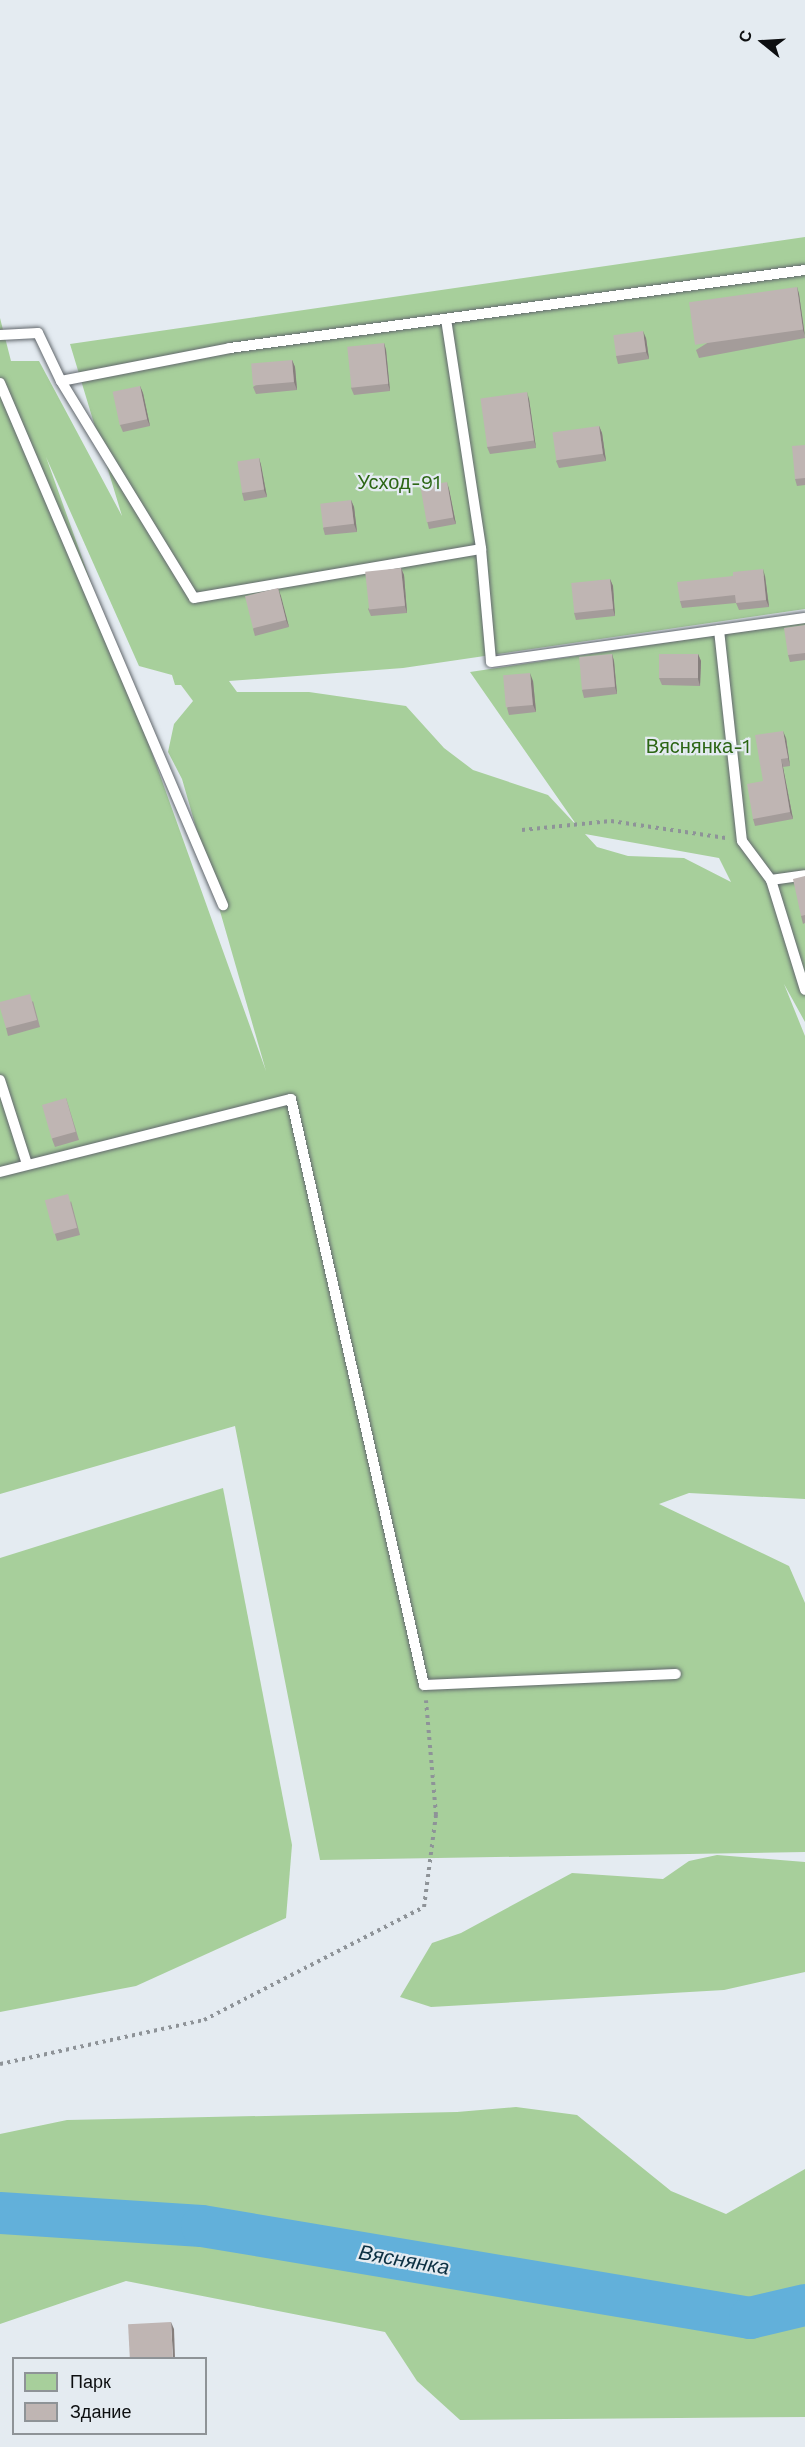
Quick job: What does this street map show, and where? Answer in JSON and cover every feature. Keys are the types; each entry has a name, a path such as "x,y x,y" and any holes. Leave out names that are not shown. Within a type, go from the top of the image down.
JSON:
{"lane":[{"path":"61,381 230,348 805,270"},
{"path":"446,319 481,549 491,662 805,618"},
{"path":"0,335 38,333 61,381 194,598 481,549"},
{"path":"0,383 223,905"},
{"path":"719,630 742,841 771,880 805,990"},
{"path":"771,880 805,875"},
{"path":"0,1080 27,1164"},
{"path":"0,1172 291,1099 424,1685 676,1674"}],"path":[{"path":"522,830 611,821 742,841"},
{"path":"0,2064 204,2020 424,1908 436,1815 424,1685"}],"green space":[{"path":"805,237 805,609 403,668 229,681 237,692 309,692 406,706 444,748 473,770 548,795 578,827 470,672 805,622 805,1022 784,984 805,1036 805,1499 689,1493 659,1504 789,1566 805,1603 805,1852 320,1860 235,1426 0,1494 0,318 11,361 39,361 122,516 70,344","holes":["46,457 139,666 172,675 175,685 181,685 193,701 174,724 168,752 182,779 266,1071","585,834 719,858 731,882 684,858 628,856 597,847"]},
{"path":"223,1488 292,1845 286,1918 136,1986 0,2012 0,1558"},
{"path":"717,1855 805,1862 805,1972 724,1990 431,2007 400,1997 432,1943 461,1933 572,1873 663,1879 689,1861"},
{"path":"516,2107 577,2115 671,2191 726,2214 805,2169 805,2417 460,2420 417,2381 385,2332 126,2281 0,2324 0,2134 67,2120 457,2112"}],"building":[{"path":"797,287 803,330 695,345 689,302"},
{"path":"643,331 646,352 616,356 613,335"},
{"path":"384,343 388,384 351,388 347,347"},
{"path":"292,360 294,382 253,385 251,364"},
{"path":"140,386 147,419 120,425 113,392"},
{"path":"527,392 534,441 487,447 480,399"},
{"path":"599,426 603,454 556,460 552,433"},
{"path":"805,445 805,478 795,479 792,446"},
{"path":"259,458 264,490 242,493 237,461"},
{"path":"447,482 453,517 427,522 420,487"},
{"path":"351,500 354,524 323,528 320,504"},
{"path":"401,568 405,606 369,610 365,572"},
{"path":"763,569 766,600 736,603 735,595 680,601 677,582 733,576 733,572"},
{"path":"610,579 613,609 574,613 571,583"},
{"path":"278,588 286,620 253,628 245,596"},
{"path":"805,625 805,653 788,655 784,628"},
{"path":"612,654 615,687 582,690 579,657"},
{"path":"659,654 698,654 698,678 659,678"},
{"path":"530,673 533,705 506,707 503,675"},
{"path":"783,731 788,758 781,759 790,812 753,819 747,784 763,781 755,735"},
{"path":"805,876 805,915 801,916 793,879"},
{"path":"30,994 37,1020 6,1028 0,1002"},
{"path":"66,1098 76,1132 52,1139 42,1105"},
{"path":"68,1194 77,1228 54,1234 45,1200"},
{"path":"171,2322 173,2357 130,2357 128,2324"}],"waterway":[{"name":"Вяснянка","path":"0,2213 202,2226 750,2318 805,2305"}],"park label":[{"name":"Усход-91","path":"399,482"},
{"name":"Вяснянка-1","path":"698,746"}]}
